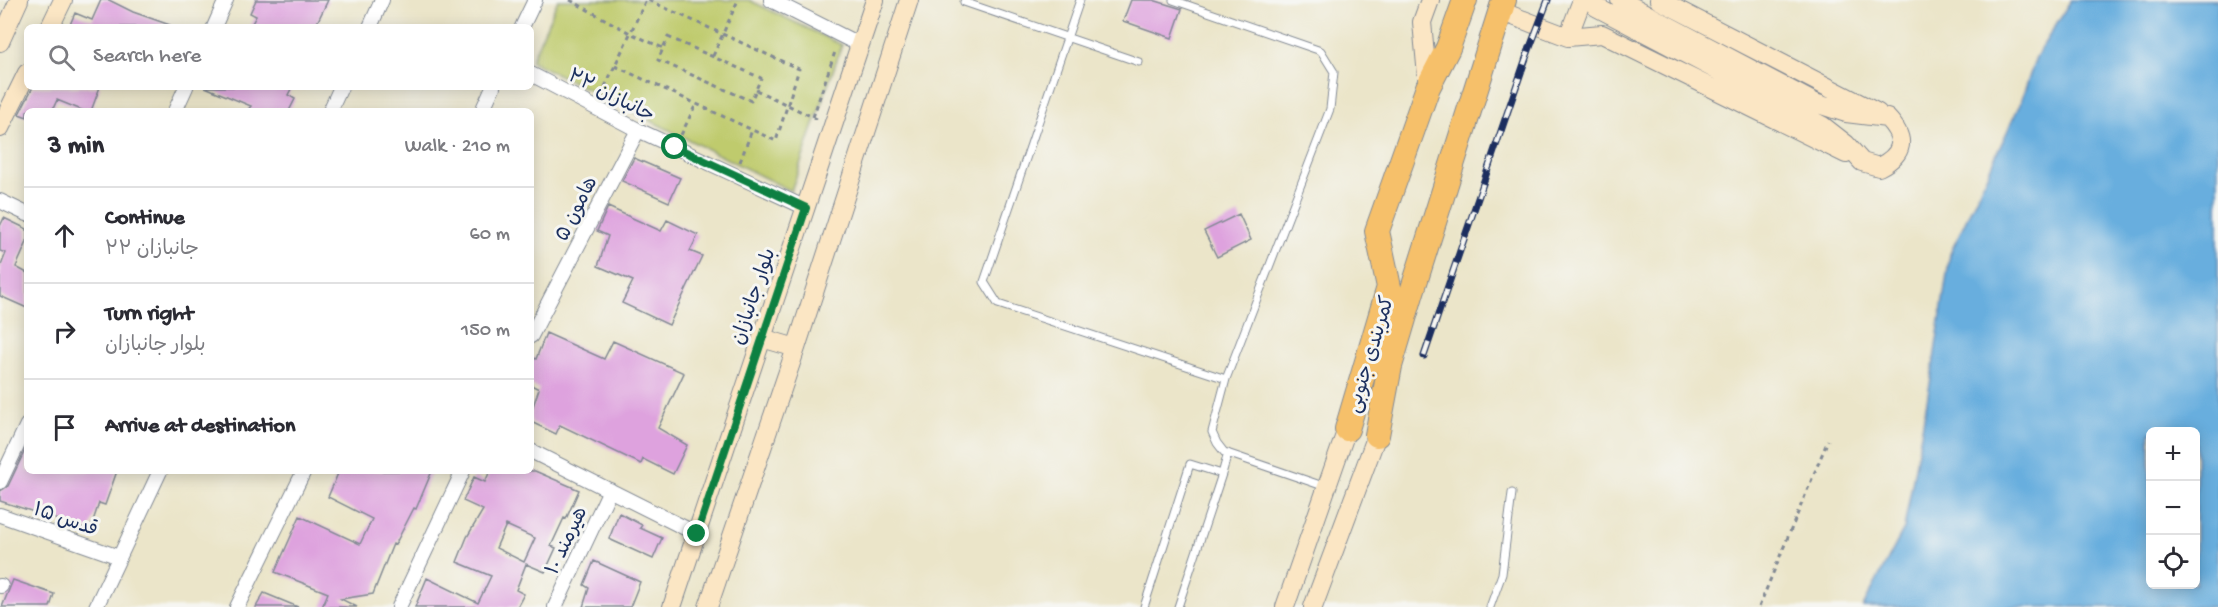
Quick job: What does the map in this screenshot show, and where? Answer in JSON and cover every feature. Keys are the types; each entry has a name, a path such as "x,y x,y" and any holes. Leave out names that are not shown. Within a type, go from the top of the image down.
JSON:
{"highway":[{"name":"کمربندی جنوبی","path":"1347,429 1389,287 1377,231 1428,87 1448,48 1465,0"},
{"name":"کمربندی جنوبی","path":"1377,435 1390,366 1502,5"},
{"path":"1367,358 1390,366"}],"main road":[{"path":"0,42 19,0"},
{"path":"51,24 63,0"},
{"name":"بلوار جانبازان","path":"672,607 875,0"},
{"path":"708,607 796,348 909,0"},
{"path":"1620,0 1815,103 1846,113 1887,118"},
{"path":"1502,5 1568,37 1602,34 1862,162 1878,167 1893,160 1901,143 1898,129 1887,118 1659,0"},
{"path":"1428,87 1422,22 1429,1"},
{"path":"1568,37 1589,3 1823,126 1846,144 1862,162"},
{"path":"0,128 24,79"},
{"path":"762,338 796,348"},
{"name":"کمربندی جنوبی","path":"1285,607 1347,429"},
{"name":"کمربندی جنوبی","path":"1313,607 1377,435"},
{"path":"1326,487 1354,497"}],"street":[{"path":"215,24 226,0"},
{"path":"371,24 382,0"},
{"path":"523,24 535,0"},
{"path":"771,0 860,45"},
{"name":"جانبازان ۲۲","path":"534,76 638,130 806,208"},
{"path":"176,108 185,90"},
{"path":"331,108 340,90"},
{"path":"483,108 492,90"},
{"name":"هامون ۵","path":"534,330 638,130"},
{"path":"0,201 24,213"},
{"path":"0,482 24,431"},
{"path":"534,452 697,534"},
{"path":"96,607 159,474"},
{"path":"237,607 303,474"},
{"path":"399,607 462,474"},
{"name":"هیرمند ۱۰","path":"555,607 609,490"},
{"name":"قدس ۱۵","path":"0,515 119,557"}],"lane":[{"path":"1080,0 984,282 998,304 1226,379"},
{"path":"1173,0 1321,51 1334,72 1330,109 1226,379 1212,432 1224,452 1326,487"},
{"path":"964,2 1138,62"},
{"path":"1178,607 1228,453"},
{"path":"1144,607 1190,465 1222,474"},
{"path":"1490,607 1502,574 1512,493"}],"path":[{"path":"570,0 630,33 663,48"},
{"path":"595,107 647,0 799,69 776,141 615,66"},
{"path":"712,56 738,0"},
{"path":"813,117 841,36"},
{"path":"668,37 761,78 751,101 658,60 663,48 668,37"},
{"path":"756,90 833,127"},
{"path":"675,147 696,104"},
{"path":"735,175 752,130"},
{"path":"1759,607 1828,440"}],"green space":[{"path":"558,0 749,0 842,45 791,191 534,62 534,54"}],"water":[{"path":"2071,0 2218,0 2218,607 1863,607 1904,529 1932,373 1950,254 2020,104 2036,57"}],"building":[{"path":"101,0 109,0 133,12 167,24 70,24 75,13 92,20"},
{"path":"256,0 328,0 316,24 252,24 256,16 250,13"},
{"path":"1131,0 1153,0 1182,9 1172,38 1123,21"},
{"path":"31,90 99,90 92,108 77,108 57,100 53,108 24,108 24,116 19,114"},
{"path":"212,90 290,90 288,95 295,99 290,108 249,108 251,106"},
{"path":"634,158 680,178 669,202 622,181"},
{"path":"608,207 661,231 667,220 698,235 690,251 702,256 669,325 622,303 633,281 598,266 608,236 597,231"},
{"path":"1239,214 1251,240 1217,257 1204,231"},
{"path":"4,218 24,228 24,249 16,267 24,271 24,307 0,296 0,268 6,253 0,251 0,226"},
{"path":"546,333 604,359 613,341 684,373 658,428 687,445 673,474 643,459 641,464 560,425 556,434 534,423 534,403 539,389 534,386 534,358 536,359"},
{"path":"24,452 24,474 116,474 105,505 99,503 90,530 0,501 0,491 8,486"},
{"path":"535,471 579,490 551,546 556,548 545,572 526,564 516,590 524,594 517,607 415,607 427,578 478,603 491,576 457,562 467,537 483,510 463,501 474,477 485,482 489,474 534,474","holes":["506,525 535,538 524,562 496,548"]},
{"path":"338,474 431,474 416,509 414,508 395,545 393,544 373,594 341,599 357,607 322,607 328,593 275,572 300,516 360,544 372,519 328,497"},
{"path":"619,513 642,525 640,528 662,538 653,559 609,539"},
{"path":"594,561 640,582 630,607 583,607 589,588 584,585"},
{"path":"13,580 54,594 50,607 2,607"},
{"path":"264,593 298,607 256,607"}],"railway":[{"path":"1424,356 1548,0"}],"route":[{"path":"675,147 806,208 697,534"}]}
